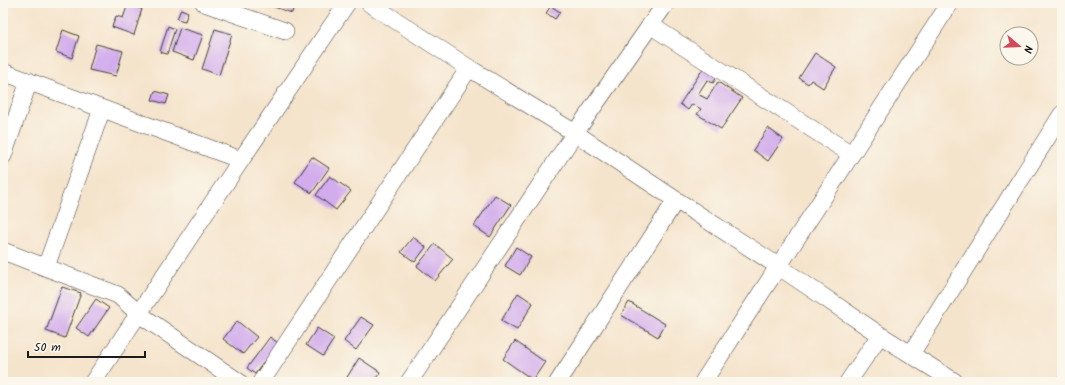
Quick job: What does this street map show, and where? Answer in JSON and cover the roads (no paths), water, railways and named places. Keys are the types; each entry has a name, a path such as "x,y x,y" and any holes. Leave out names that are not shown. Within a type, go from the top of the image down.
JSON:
{"street":[{"path":"204,3 285,31"},
{"path":"93,382 347,3"},
{"path":"369,3 575,134 778,266 880,335 955,382"},
{"path":"409,382 575,134 666,3"},
{"path":"702,382 950,3"},
{"path":"650,26 851,154"},
{"path":"261,382 469,68"},
{"path":"3,72 241,160"},
{"path":"3,156 29,81"},
{"path":"46,267 102,109"},
{"path":"911,354 1062,114"},
{"path":"558,382 676,200"},
{"path":"3,250 118,295 139,314 239,382"},
{"path":"848,382 880,335"}]}
